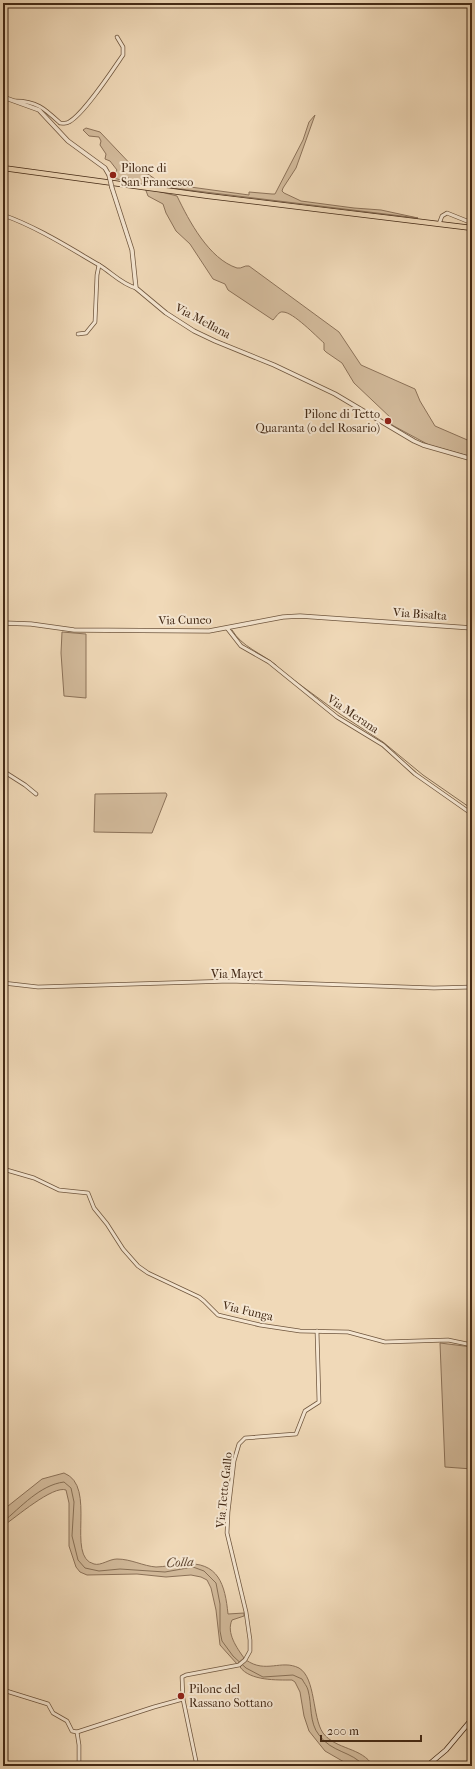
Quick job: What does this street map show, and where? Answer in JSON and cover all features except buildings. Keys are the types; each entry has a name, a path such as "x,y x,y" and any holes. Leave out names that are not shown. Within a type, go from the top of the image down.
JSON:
{"main road":[{"path":"3,168 472,228"},
{"path":"427,1766 446,1750 472,1719"}],"street":[{"path":"14,101 34,103 42,107 60,123 68,123 74,119 94,95 123,55 123,48 117,37"},
{"path":"3,97 39,110 68,141 105,168 109,175 132,250 136,288 127,285 99,265 43,233 3,215"},
{"path":"439,224 442,216 447,213 472,223"},
{"path":"78,334 86,333 95,322 97,275 99,265"},
{"name":"Via Mellana","path":"136,288 170,316 194,331 274,365 329,391 423,445 472,459"},
{"name":"Via Cuneo","path":"3,623 86,630 209,630 292,616 367,620"},
{"name":"Via Bisalta","path":"367,620 472,628"},
{"name":"Via Merana","path":"228,628 241,646 269,662 284,676 308,692 337,717 383,745 421,778 472,814"},
{"path":"3,772 25,785 36,794"},
{"name":"Via Mayet","path":"3,983 38,987 230,981 434,988 472,987"},
{"name":"Via Funga","path":"3,1169 34,1178 59,1190 88,1194 94,1208 107,1224 123,1249 138,1266 148,1273 204,1300 218,1315 260,1325 358,1334 385,1342 448,1340 472,1345"},
{"name":"Via Tetto Gallo","path":"183,1699 182,1681 184,1676 239,1665 245,1660 250,1650 250,1640 227,1533 234,1461 239,1444 245,1438 296,1434 305,1411 318,1402 316,1331"},
{"path":"3,1690 48,1704 50,1710 67,1721 72,1731 77,1732 183,1699 197,1766"},
{"path":"77,1732 79,1745 79,1766"}],"shaded area":[{"path":"315,115 296,168 283,188 282,191 284,193 301,201 381,210 418,218 131,183 131,180 127,177 122,180 112,178 117,170 110,161 105,159 106,154 100,145 101,141 99,137 89,136 83,130 86,128 100,132 137,171 148,174 155,179 178,182 183,186 249,195 249,192 275,194 303,140 309,122"},
{"path":"145,188 177,196 194,227 209,248 227,263 237,268 249,266 339,332 361,365 415,389 420,401 435,426 472,442 472,457 429,445 392,425 392,419 354,383 342,363 326,352 324,350 324,343 298,320 287,313 282,312 279,313 273,320 228,290 225,284 213,279 190,244 176,231 166,213 163,204 148,196"},
{"path":"62,632 86,634 86,698 64,696 61,653"},
{"path":"166,793 167,795 152,833 94,832 95,794"},
{"path":"440,1343 472,1347 472,1469 445,1467"},
{"path":"64,1473 74,1480 79,1492 81,1506 82,1549 86,1559 94,1564 117,1559 156,1567 180,1564 205,1566 218,1577 222,1585 227,1603 228,1614 244,1613 244,1616 232,1620 230,1630 238,1650 244,1658 237,1664 220,1645 216,1610 211,1588 207,1580 191,1575 166,1577 137,1574 87,1575 80,1572 76,1567 69,1546 69,1503 66,1490 52,1492 3,1526 3,1510 42,1479"},
{"path":"246,1660 260,1666 286,1665 299,1668 308,1680 317,1718 323,1733 328,1739 335,1743 362,1755 373,1766 351,1766 325,1751 309,1731 304,1716 300,1692 295,1682 292,1680 264,1679 250,1675 244,1672 240,1667"}],"waterway":[{"path":"232,630 246,645 276,665"},
{"path":"291,678 340,714 383,742 423,775 472,809"},
{"name":"Colla","path":"3,1522 39,1492 47,1487 64,1482 71,1488 74,1502 72,1536 78,1560 85,1568 99,1571 120,1569 165,1572 193,1567 204,1571 216,1583 220,1604 220,1631 222,1641 233,1656 246,1668 263,1677 293,1675 302,1679 308,1690 312,1719 319,1735 324,1741 336,1749 354,1757 364,1766"}],"place":[{"name":"Pilone di San Francesco","path":"113,175"},
{"name":"Pilone di Tetto Quaranta (o del Rosario)","path":"388,421"},
{"name":"Pilone del Rassano Sottano","path":"181,1696"}]}
